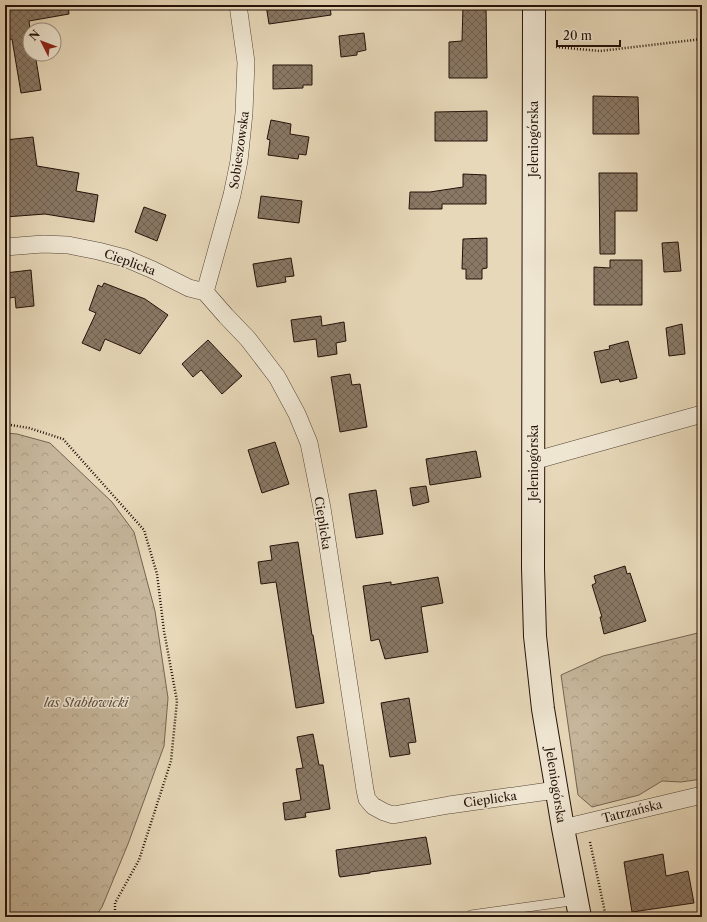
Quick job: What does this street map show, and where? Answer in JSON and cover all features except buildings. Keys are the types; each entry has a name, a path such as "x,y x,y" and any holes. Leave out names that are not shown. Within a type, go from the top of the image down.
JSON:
{"street":[{"name":"Sobieszowska","path":"205,292 232,195 239,161 244,112 246,62 238,5"},
{"name":"Jeleniogórska","path":"534,5 533,568 535,636 543,709 556,790 579,909"},
{"name":"Cieplicka","path":"5,247 43,244 68,245 98,250 125,258 189,288 205,292 248,339 277,377 297,414 309,443 322,508 367,798 373,806 393,815 456,804 556,790"},
{"path":"533,461 702,414"},
{"name":"Tatrzańska","path":"563,828 702,794"}],"lane":[{"path":"471,915 579,909"}],"path":[{"path":"534,46 600,51 702,39"},
{"path":"5,424 29,428 63,439 144,530 157,574 164,631 177,701 171,761 139,860 115,903 115,917"},
{"path":"590,844 606,917"},
{"path":"387,917 471,915"}],"green space":[{"name":"las Stabłowicki","path":"5,433 17,434 50,443 112,502 134,532 155,611 168,698 164,746 128,844 102,907 95,917 5,917"},
{"path":"702,632 702,779 681,782 662,781 639,795 592,807 578,795 561,675 603,656"}]}
